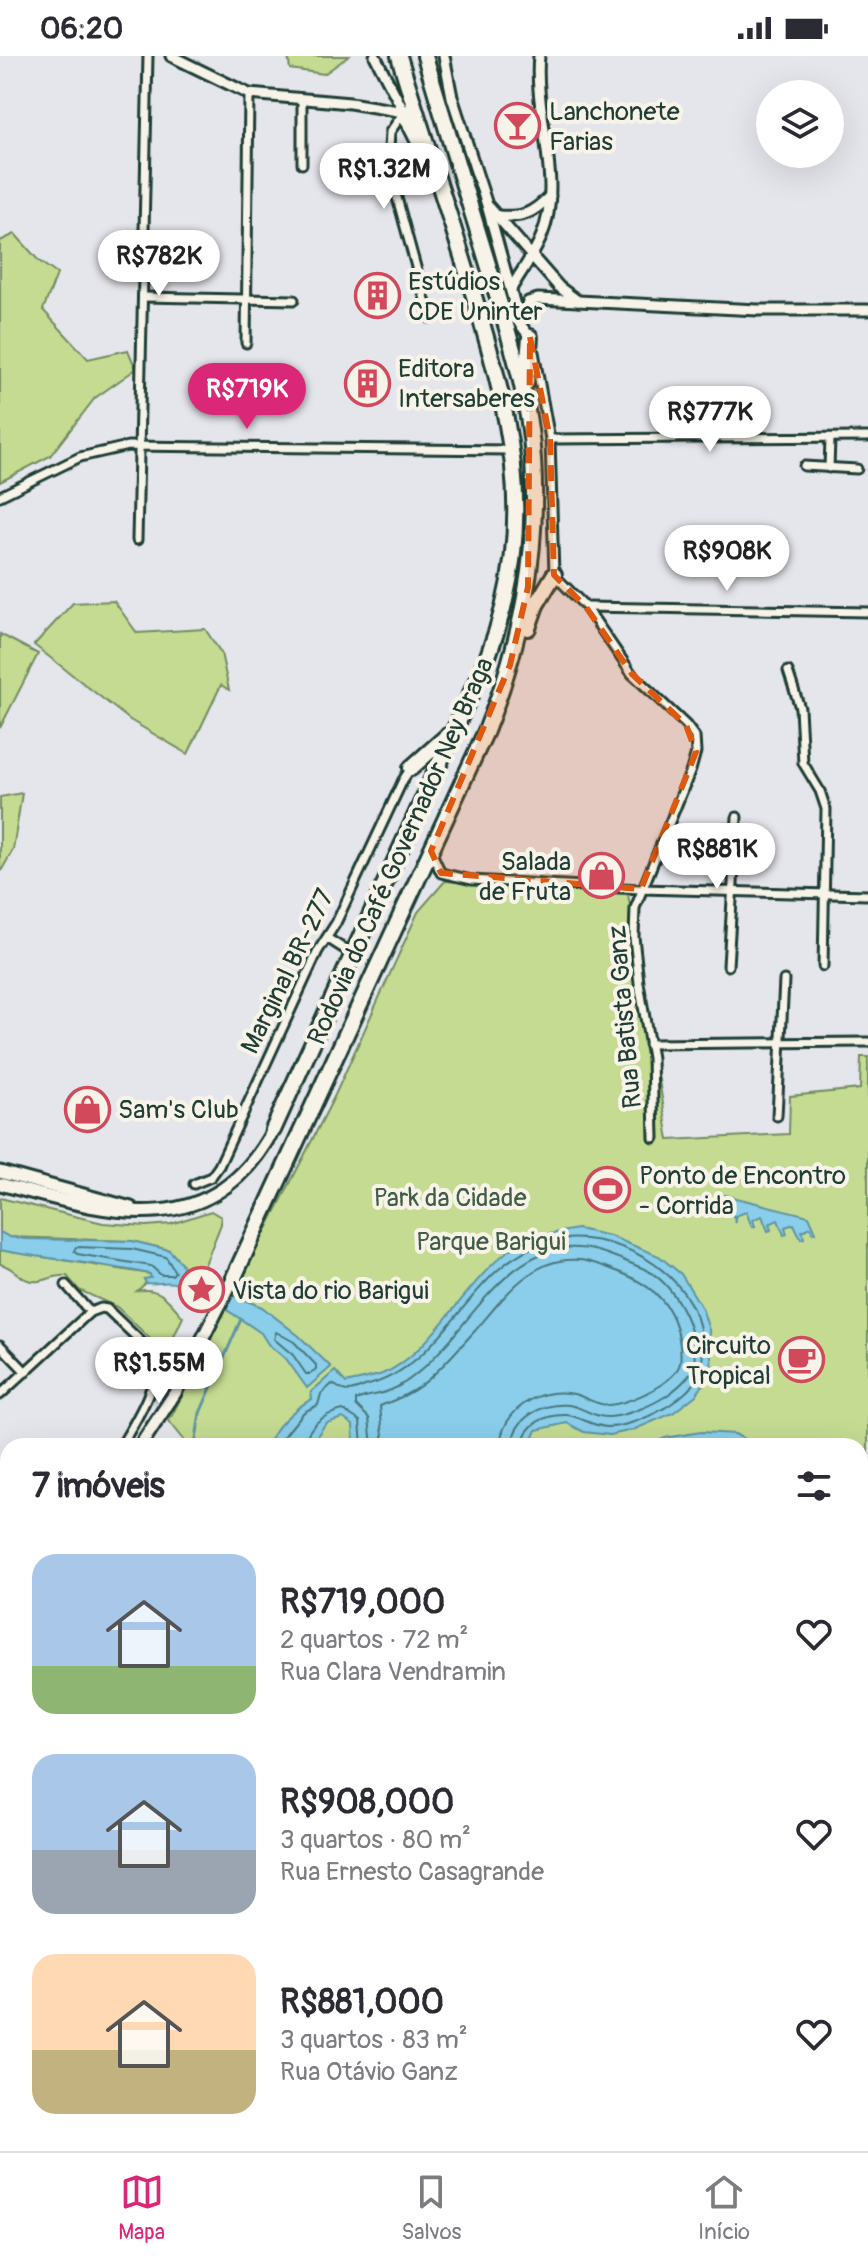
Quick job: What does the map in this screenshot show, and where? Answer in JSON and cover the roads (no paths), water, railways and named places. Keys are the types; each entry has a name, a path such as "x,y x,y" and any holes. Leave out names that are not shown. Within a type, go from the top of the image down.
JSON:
{"highway":[{"name":"Rodovia do Café Governador Ney Braga","path":"273,1130 493,644 509,587 515,533 512,450 498,375 399,56"},
{"name":"Rodovia do Café Governador Ney Braga","path":"234,1277 486,731 517,641 531,565 533,458 525,399 425,56"},
{"path":"404,112 440,183"},
{"path":"525,399 530,337"},
{"path":"486,731 515,669 536,605 554,575"},
{"path":"411,768 439,746 456,727"}],"main road":[{"path":"0,1184 109,1211 151,1213 189,1205 225,1186 251,1164 273,1130"},
{"path":"0,1172 151,1213"},
{"path":"145,1438 175,1393 234,1277"}],"street":[{"path":"137,540 148,56"},
{"path":"171,56 249,94 350,103 404,112"},
{"path":"375,56 404,112"},
{"path":"444,56 452,97 487,205 520,324 530,337 550,439 554,575"},
{"path":"511,289 542,235 550,196 537,91 539,56"},
{"path":"246,343 249,94"},
{"path":"302,99 302,164"},
{"path":"404,112 390,132 388,165 430,318"},
{"path":"498,216 528,215 550,196"},
{"path":"487,205 559,287 581,303"},
{"path":"144,297 294,300"},
{"path":"520,324 528,302 538,299 758,310 868,310"},
{"path":"550,439 868,437"},
{"path":"829,468 830,439"},
{"path":"0,496 80,457 115,447 512,450"},
{"path":"804,466 857,469"},
{"name":"Rua Batista Ganz","path":"554,575 586,607 632,674 695,737 696,752 691,770 635,908 634,937 649,1044 654,1138"},
{"path":"586,607 868,612"},
{"path":"788,671 800,708 803,763 825,803 823,966"},
{"name":"Marginal BR-277","path":"194,1184 211,1177 219,1166 318,951 411,768"},
{"path":"728,966 737,817"},
{"path":"431,851 441,873 472,880 641,889 868,895"},
{"path":"327,938 352,955"},
{"path":"777,1116 784,980"},
{"path":"649,1044 868,1042"},
{"path":"66,1285 90,1312"},
{"path":"0,1395 90,1312 101,1308 111,1312 156,1356 150,1389 125,1438"},
{"path":"0,1345 26,1372"}],"water":[{"path":"724,1195 809,1216 816,1232 813,1233 811,1227 802,1231 804,1238 801,1239 794,1224 785,1227 787,1234 784,1235 778,1220 769,1224 771,1230 768,1231 762,1216 753,1220 755,1226 752,1227 746,1212 735,1216 736,1223"},
{"path":"578,1229 610,1236 659,1256 681,1274 702,1308 709,1330 712,1371 696,1395 673,1413 633,1430 610,1435 584,1432 567,1423 536,1430 532,1438 354,1438 353,1425 343,1418 326,1423 316,1438 271,1438 292,1413 312,1399 311,1392 335,1371 346,1383 382,1374 399,1365 431,1336 492,1264 516,1246"},
{"path":"0,1232 9,1237 26,1239 132,1241 169,1250 182,1264 184,1272 198,1282 262,1307 331,1367 307,1388 287,1360 268,1344 261,1333 199,1294 173,1283 146,1283 144,1279 151,1278 150,1274 0,1250"},
{"path":"701,1432 735,1434 742,1438 665,1438"}],"waterway":[{"path":"196,1438 200,1413 241,1319"}],"place":[{"name":"Lanchonete Farias","path":"518,126"},
{"name":"Estúdios CDE Uninter","path":"377,296"},
{"name":"Editora Intersaberes","path":"367,383"},
{"name":"Salada de Fruta","path":"602,876"},
{"name":"Sam's Club","path":"87,1109"},
{"name":"Ponto de Encontro - Corrida","path":"608,1190"},
{"name":"Vista do rio Barigui","path":"201,1290"},
{"name":"Circuito Tropical","path":"802,1360"}],"park label":[{"name":"Park da Cidade","path":"450,1197"},
{"name":"Parque Barigui","path":"491,1241"}]}
